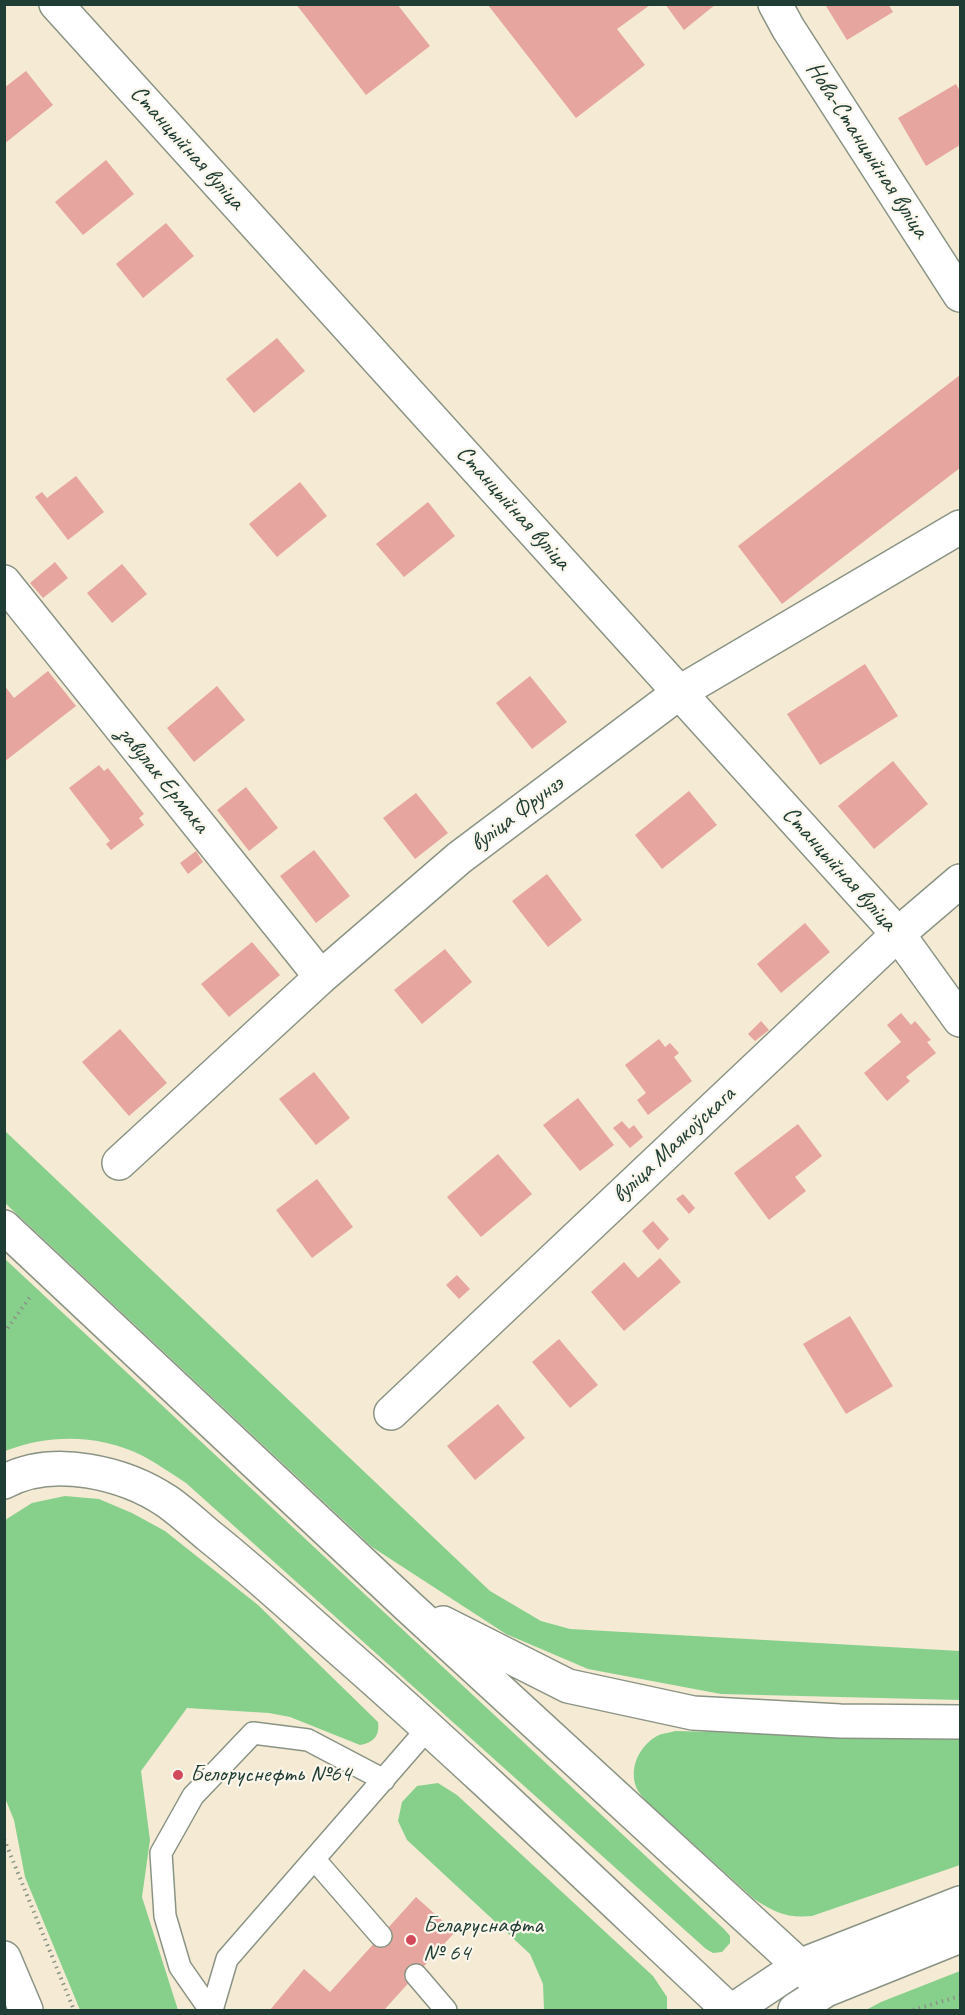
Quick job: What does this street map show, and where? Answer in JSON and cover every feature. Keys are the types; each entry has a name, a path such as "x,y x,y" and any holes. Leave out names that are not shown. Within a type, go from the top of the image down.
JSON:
{"street":[{"name":"Станцыйная вуліца","path":"56,4 898,934 960,1020"},
{"name":"Нова-Станцыйная вуліца","path":"775,4 794,38 960,295"},
{"name":"вуліца Фрунзэ","path":"119,1163 321,977 459,858 680,692 960,527"},
{"name":"завулак Ермака","path":"4,582 321,977"},
{"name":"вуліца Маякоўскага","path":"391,1413 898,934 960,881"},
{"path":"4,1227 408,1606 799,1966 826,2000"},
{"path":"4,1482 16,1476 43,1470 75,1469 107,1474 168,1502 232,1554 429,1727 731,2010 799,1966 960,1903"},
{"path":"408,1606 568,1686 693,1713 840,1721 960,1722"},
{"path":"795,2010 826,2000 960,1936"},
{"path":"4,1958 26,2010"}],"lane":[{"path":"211,2010 227,1959 429,1727"},
{"path":"211,2010 180,1967 165,1916 161,1852 193,1796 253,1733 308,1740 384,1780"},
{"path":"315,1860 381,1936"},
{"path":"416,1975 446,2010"}],"path":[{"path":"4,1333 50,1269"},
{"path":"4,1839 74,2010"},
{"path":"913,2010 960,1996"}],"green space":[{"path":"4,1130 490,1591 541,1621 570,1629 960,1651 960,1700 721,1694 588,1669 506,1634 372,1547 5,1203"},
{"path":"5,1259 724,1929 730,1936 730,1943 722,1952 713,1953 706,1949 186,1483 143,1456 91,1440 57,1439 22,1445 5,1451"},
{"path":"65,1496 99,1499 165,1531 258,1605 378,1722 375,1738 369,1743 360,1745 290,1717 269,1713 187,1708 141,1771 150,1840 142,1897 178,2010 80,2010 25,1877 14,1820 5,1798 5,1520 32,1503"},
{"path":"675,1731 960,1738 960,1865 812,1916 795,1916 775,1911 754,1899 645,1800 637,1789 634,1774 640,1752 657,1736"},
{"path":"438,1783 457,1795 653,1976 667,1997 667,2010 544,2010 543,1984 530,1954 407,1840 398,1821 402,1802 417,1786"},
{"path":"960,1971 960,2010 866,2010 881,2002"}],"building":[{"path":"296,4 397,4 430,46 366,95"},
{"path":"665,4 716,4 684,30"},
{"path":"829,4 888,4 893,12 847,40 826,6"},
{"path":"488,5 650,5 617,29 645,65 576,118"},
{"path":"26,71 53,105 4,144 4,88"},
{"path":"956,84 960,91 960,145 926,166 898,118"},
{"path":"106,160 134,194 83,235 55,202"},
{"path":"166,223 194,256 143,298 116,264"},
{"path":"277,338 305,371 254,413 226,379"},
{"path":"960,375 960,468 782,604 738,546"},
{"path":"76,476 104,512 68,540 35,497 42,492 47,498"},
{"path":"300,482 327,516 277,557 249,524"},
{"path":"428,502 455,536 404,577 376,544"},
{"path":"55,562 68,578 43,598 30,583"},
{"path":"122,564 147,594 112,623 87,593"},
{"path":"865,664 898,716 820,765 787,714"},
{"path":"48,671 76,706 4,762 4,685 14,698"},
{"path":"530,676 567,722 532,749 496,703"},
{"path":"217,686 245,720 194,762 167,728"},
{"path":"893,761 928,804 874,849 838,806"},
{"path":"99,765 104,771 108,768 144,814 139,818 144,825 111,850 106,844 110,841 69,788"},
{"path":"246,787 278,828 249,851 217,810"},
{"path":"689,791 717,825 662,869 635,835"},
{"path":"416,793 448,833 415,859 383,818"},
{"path":"314,850 350,896 316,923 280,876"},
{"path":"196,851 203,862 188,874 180,863"},
{"path":"547,874 582,920 548,947 512,901"},
{"path":"805,923 830,952 781,993 757,964"},
{"path":"252,942 280,975 229,1017 201,984"},
{"path":"445,949 472,982 422,1024 394,990"},
{"path":"901,1013 911,1025 915,1021 931,1040 927,1042 936,1053 906,1077 910,1081 887,1101 864,1073 901,1042 887,1025"},
{"path":"761,1021 769,1030 755,1041 748,1034"},
{"path":"120,1029 167,1083 129,1116 82,1062"},
{"path":"659,1039 665,1047 670,1043 679,1053 674,1057 692,1081 648,1115 637,1100 646,1093 625,1065"},
{"path":"314,1072 350,1118 316,1145 279,1099"},
{"path":"578,1098 614,1145 580,1171 543,1125"},
{"path":"622,1121 629,1129 634,1125 643,1137 630,1148 613,1128"},
{"path":"798,1124 822,1156 795,1177 806,1191 769,1220 734,1173"},
{"path":"498,1154 532,1194 481,1237 447,1197"},
{"path":"317,1179 353,1227 312,1258 276,1210"},
{"path":"683,1194 695,1208 689,1214 676,1199"},
{"path":"653,1221 669,1239 658,1250 642,1231"},
{"path":"660,1258 681,1282 624,1331 591,1292 624,1262 638,1278"},
{"path":"457,1275 470,1289 459,1299 446,1285"},
{"path":"850,1316 893,1386 846,1414 803,1344"},
{"path":"559,1339 598,1385 570,1408 532,1362"},
{"path":"498,1404 525,1438 475,1480 447,1446"},
{"path":"416,1897 455,1932 384,2010 270,2010 304,1969 330,1992"}],"place":[{"name":"Белоруснефть №64","path":"178,1775"},
{"name":"Беларуснафта № 64","path":"411,1940"}]}
